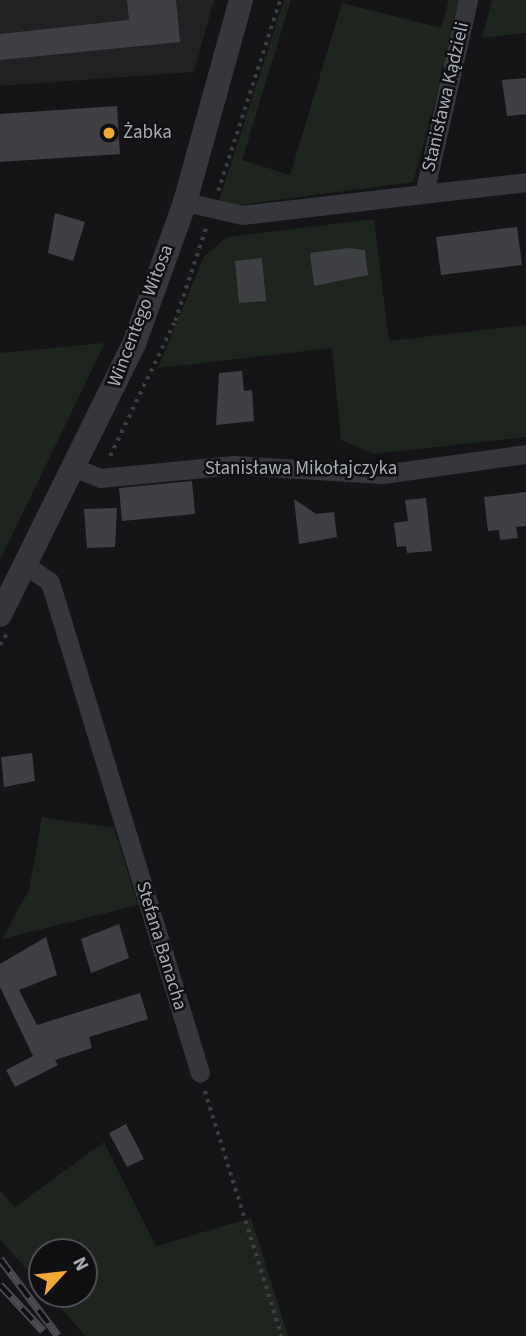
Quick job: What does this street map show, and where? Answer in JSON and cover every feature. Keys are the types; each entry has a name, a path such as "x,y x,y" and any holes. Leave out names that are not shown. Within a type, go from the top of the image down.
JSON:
{"street":[{"name":"Wincentego Witosa","path":"0,615 77,469 134,344 185,202 241,0"},
{"name":"Stanisława Kądzieli","path":"424,194 468,0"},
{"path":"185,202 242,215 526,182"},
{"name":"Stanisława Mikołajczyka","path":"77,469 100,478 234,465 383,474 526,454"},
{"name":"Stefana Banacha","path":"27,566 50,582 200,1073"}],"path":[{"path":"200,1073 282,1336"}],"shaded area":[{"path":"0,0 214,0 194,72 0,86"},
{"path":"284,0 291,0 242,160 290,175 342,3 441,28 449,0 463,0 413,182 238,205 219,200"},
{"path":"492,0 526,0 526,33 482,38"},
{"path":"374,219 389,341 526,325 526,437 373,454 341,440 332,348 158,368 204,256 227,237"},
{"path":"105,343 0,560 0,353"},
{"path":"42,817 114,828 138,905 2,939 29,890"},
{"path":"104,1142 156,1246 251,1218 288,1336 85,1336 61,1308 98,1308 98,1238 28,1238 28,1271 0,1239 0,1191 15,1207"}],"building":[{"path":"127,0 176,0 180,42 0,60 0,34 129,20"},
{"path":"526,78 526,114 507,116 502,80"},
{"path":"117,106 120,154 0,162 0,114"},
{"path":"55,213 85,222 73,261 48,253"},
{"path":"517,227 522,265 441,275 436,237"},
{"path":"349,248 365,250 368,275 314,286 310,253"},
{"path":"262,258 266,301 239,303 235,261"},
{"path":"242,371 244,391 252,390 254,421 216,425 219,373"},
{"path":"192,481 195,514 122,521 119,488"},
{"path":"526,492 526,526 516,527 518,538 500,540 499,530 488,531 484,497"},
{"path":"426,498 432,551 407,553 406,546 397,547 394,523 408,521 405,500"},
{"path":"294,499 316,514 334,512 337,537 299,544"},
{"path":"117,508 115,547 87,548 84,509"},
{"path":"32,753 35,781 4,787 1,757"},
{"path":"119,924 129,958 91,973 81,939"},
{"path":"46,937 57,975 19,990 37,1025 140,993 148,1019 89,1037 92,1048 55,1060 58,1065 15,1087 6,1070 33,1056 0,987 0,964"},
{"path":"126,1124 144,1159 127,1167 109,1133"}],"railway":[{"path":"0,1259 58,1336"},
{"path":"0,1285 43,1331"}],"place":[{"name":"Żabka","path":"109,133"}]}
